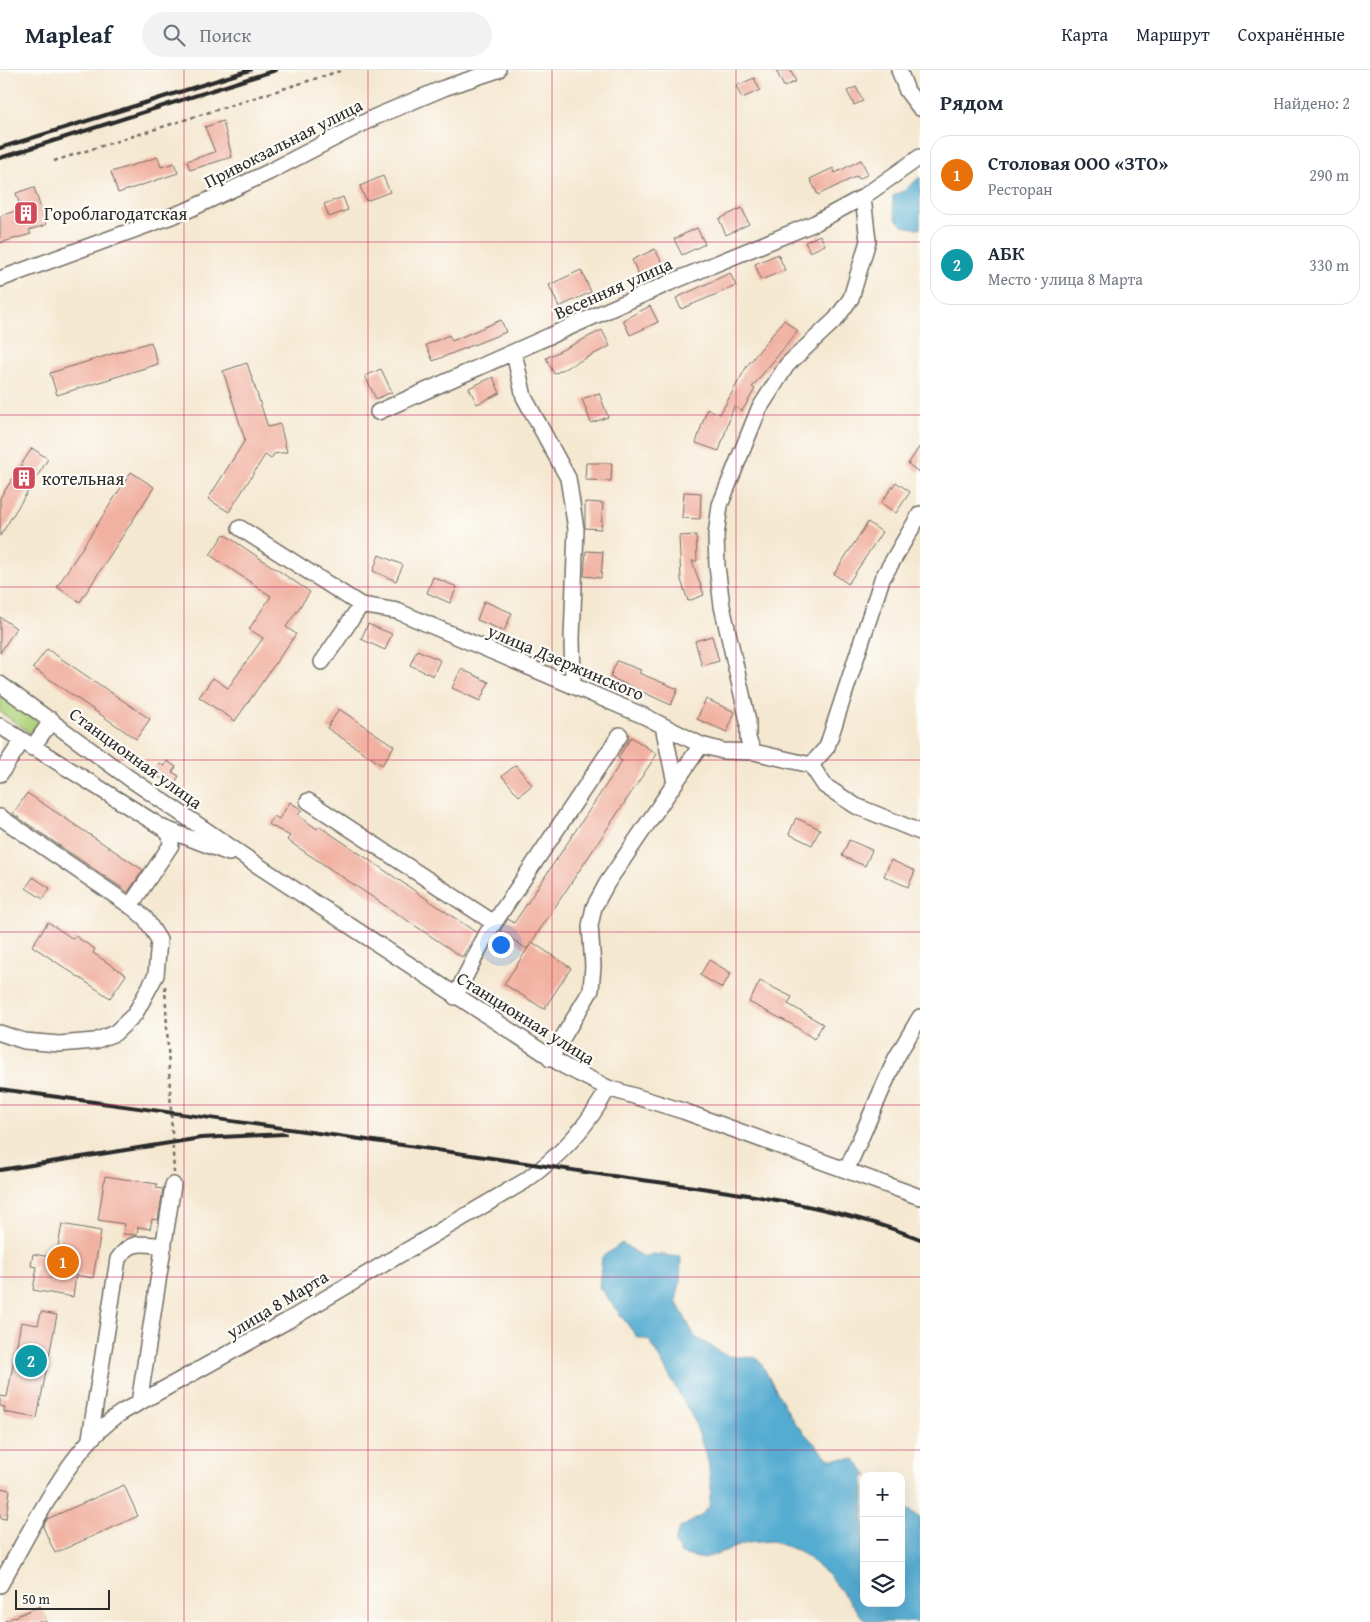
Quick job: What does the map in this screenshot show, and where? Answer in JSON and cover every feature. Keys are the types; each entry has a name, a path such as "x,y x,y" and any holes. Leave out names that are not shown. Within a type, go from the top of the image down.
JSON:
{"street":[{"name":"Привокзальная улица","path":"0,280 188,210 269,172 375,117 444,88 498,70"},
{"path":"899,70 907,91 920,108"},
{"name":"Весенняя улица","path":"378,412 669,284 815,223 863,197 920,157"},
{"path":"751,746 748,722 722,606 716,566 716,536 720,505 759,409 787,365 836,318 851,298 868,242 863,197"},
{"path":"514,353 524,397 568,478 576,529 572,638 574,685"},
{"path":"920,514 882,579 827,747 811,765 825,786 856,806 920,832"},
{"path":"240,528 361,605 322,662"},
{"name":"улица Дзержинского","path":"361,605 397,611 574,685 663,726 701,746 734,751 751,746 811,765"},
{"name":"Станционная улица","path":"0,684 52,720 129,778 550,1059 608,1088 684,1111 920,1197"},
{"path":"0,774 52,720"},
{"name":"Станционная улица","path":"0,726 27,745 163,828 251,861"},
{"path":"663,726 675,783"},
{"path":"455,997 494,923 620,735"},
{"path":"550,1059 591,990 590,926 594,907 607,883 701,746"},
{"path":"308,800 494,923"},
{"path":"0,817 130,906 145,918 159,940 156,975 135,1014 115,1033 96,1041 59,1044 24,1041 0,1033"},
{"path":"130,906 171,845 170,835 163,828"},
{"path":"847,1170 896,1058 920,1017"},
{"name":"улица 8 Марта","path":"0,1585 57,1487 90,1438 113,1417 287,1321 525,1181 553,1161 571,1142 591,1118 608,1088"},
{"path":"139,1403 173,1185"},
{"path":"90,1438 118,1259 127,1247 133,1244 164,1246"}],"path":[{"path":"54,161 343,70"},
{"path":"165,981 169,1112 174,1153 173,1185"}],"green space":[{"path":"0,695 40,723 32,734 0,712"}],"water":[{"path":"920,177 920,229 903,226 900,223 895,215 893,196 905,190"},
{"path":"622,1243 645,1258 652,1254 681,1257 680,1283 676,1301 695,1337 727,1356 758,1358 794,1422 829,1459 855,1459 865,1472 860,1472 860,1607 905,1607 905,1508 920,1517 920,1622 869,1622 860,1615 828,1574 799,1551 771,1541 747,1543 703,1559 681,1554 674,1541 680,1528 699,1517 709,1507 711,1488 708,1461 694,1420 649,1340 637,1337 599,1287 602,1257"}],"building":[{"path":"776,70 790,70 796,81 784,87"},
{"path":"754,78 760,90 742,98 736,86"},
{"path":"856,87 863,101 854,105 847,91"},
{"path":"223,121 232,157 190,170 187,161 215,152 205,127"},
{"path":"158,157 161,167 174,163 178,173 118,193 111,172"},
{"path":"861,160 868,174 859,179 857,176 818,195 810,179 833,168 835,173"},
{"path":"383,176 390,192 366,201 360,186"},
{"name":"Гороблагодатская","path":"34,187 46,225 29,230 31,234 0,243 0,216 21,209 16,193"},
{"path":"343,197 348,210 329,217 324,204"},
{"path":"742,208 749,224 726,235 719,219"},
{"path":"697,228 705,244 682,255 674,239"},
{"path":"820,235 825,245 810,252 805,242"},
{"path":"655,249 663,265 639,276 632,260"},
{"path":"778,254 785,270 761,280 755,264"},
{"path":"581,270 591,292 559,307 549,285"},
{"path":"730,273 736,286 681,309 676,298"},
{"path":"650,306 658,322 630,335 623,320"},
{"path":"501,320 506,332 433,361 426,345 449,335 452,341"},
{"path":"784,320 798,331 752,387 755,389 742,411 734,406 719,451 696,443 707,409 720,414 747,366"},
{"path":"602,330 610,346 554,374 546,358"},
{"path":"151,342 158,364 57,395 50,373"},
{"path":"247,363 268,427 280,424 287,452 274,454 271,459 265,455 229,512 208,499 245,440 223,371"},
{"path":"381,369 392,392 376,399 365,376"},
{"path":"493,377 500,393 477,404 469,388"},
{"path":"599,393 608,417 591,423 582,399"},
{"path":"920,446 920,473 908,464"},
{"name":"котельная","path":"32,448 48,459 0,536 0,498"},
{"path":"586,463 612,463 611,481 585,480"},
{"path":"131,472 154,487 80,602 57,587"},
{"path":"896,482 910,492 896,513 881,503"},
{"path":"684,492 701,493 700,519 682,518"},
{"path":"585,502 603,503 601,529 585,528"},
{"path":"868,522 882,532 848,584 834,574"},
{"path":"224,534 310,592 286,627 296,634 235,721 199,697 213,678 228,688 263,638 249,629 271,596 210,555"},
{"path":"696,535 697,561 692,561 704,595 688,601 681,580 679,536"},
{"path":"586,551 603,552 601,578 584,576"},
{"path":"379,555 403,565 396,581 373,571"},
{"path":"433,577 457,587 450,603 427,593"},
{"path":"484,601 512,613 504,631 477,620"},
{"path":"0,617 16,628 0,653"},
{"path":"368,624 392,634 385,650 361,639"},
{"path":"712,636 719,661 702,666 695,641"},
{"path":"47,649 150,719 136,739 33,668"},
{"path":"417,650 440,660 433,676 410,665"},
{"path":"617,661 641,670 639,673 678,689 671,705 610,677"},
{"path":"461,669 489,682 480,701 452,688"},
{"path":"706,699 735,712 727,732 697,719"},
{"path":"339,709 394,746 382,765 327,728"},
{"path":"631,737 657,754 527,949 500,931 508,919 514,923 622,761 618,758"},
{"path":"167,761 176,767 172,772 179,776 173,786 153,773 159,763 164,766"},
{"path":"516,765 532,785 519,796 502,776"},
{"path":"27,793 143,870 128,892 13,814"},
{"path":"290,802 302,810 298,815 317,829 319,826 477,933 462,957 287,840 290,836 268,824 274,816 279,819"},
{"path":"796,818 820,829 812,845 789,834"},
{"path":"849,840 872,850 865,866 842,856"},
{"path":"891,860 915,871 908,887 884,876"},
{"path":"33,877 50,888 43,899 26,888"},
{"path":"48,922 73,939 75,936 95,949 93,953 126,975 110,998 32,946"},
{"path":"532,942 571,968 544,1009 504,984"},
{"path":"709,960 731,973 722,988 700,975"},
{"path":"760,981 792,997 788,1004 823,1024 814,1039 793,1025 749,1002"},
{"path":"105,1176 157,1184 156,1188 163,1189 158,1220 152,1219 150,1229 138,1227 137,1235 123,1234 125,1224 98,1220"},
{"path":"62,1224 101,1231 93,1278 76,1275 73,1297 33,1290 37,1267 31,1266 33,1254 56,1258"},
{"path":"41,1312 57,1315 37,1418 4,1412 5,1407 0,1406 0,1396 7,1397 21,1322 38,1325"},
{"path":"124,1485 138,1516 55,1553 43,1527 47,1519"},
{"path":"0,1488 10,1490 6,1519 0,1518"},
{"path":"40,1606 47,1622 3,1622"}],"railway":[{"path":"0,148 250,70"},
{"path":"0,158 276,70"},
{"path":"0,1089 755,1196 839,1213 920,1239"},
{"path":"0,1170 201,1138 285,1134"}],"place":[{"name":"Гороблагодатская","path":"26,213"},
{"name":"котельная","path":"24,478"},
{"name":"Столовая ООО «ЗТО»","path":"63,1262"},
{"name":"АБК","path":"31,1361"}]}
